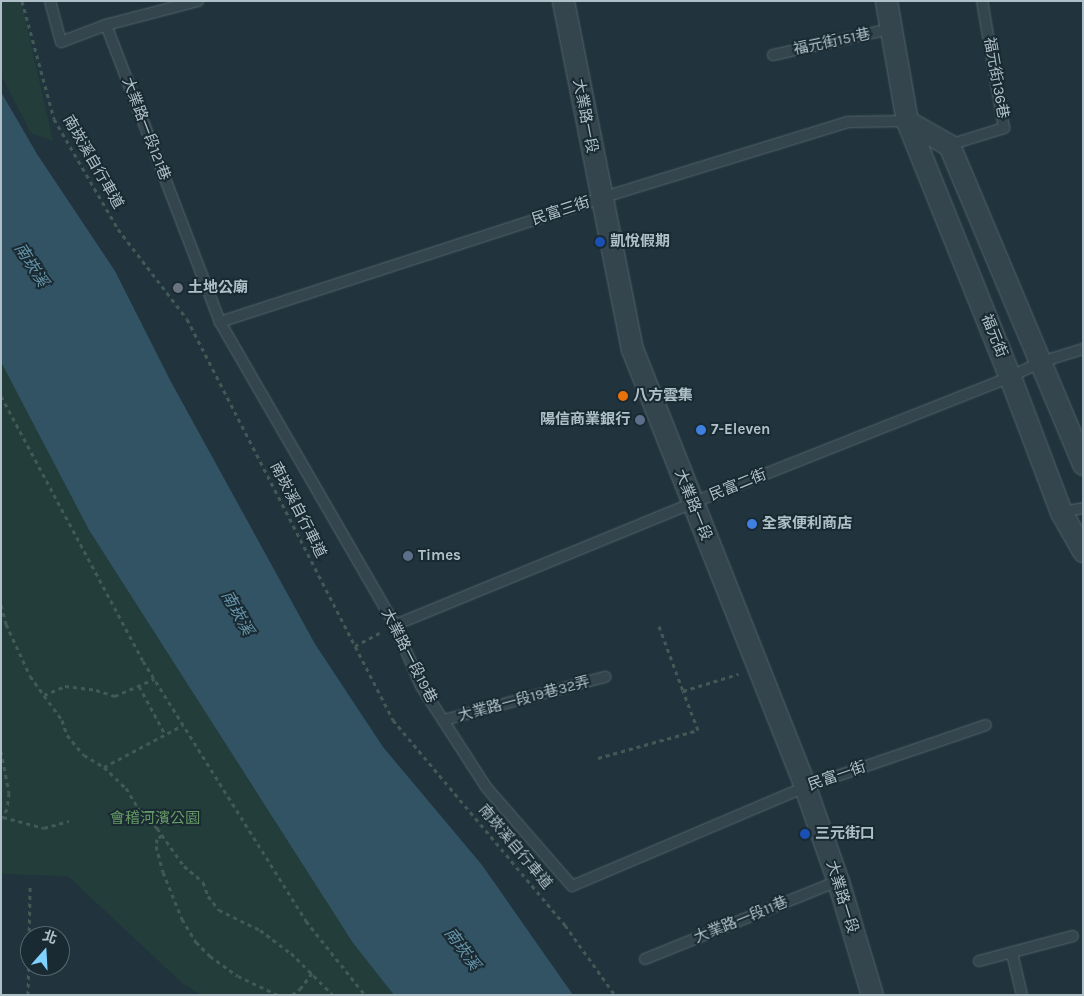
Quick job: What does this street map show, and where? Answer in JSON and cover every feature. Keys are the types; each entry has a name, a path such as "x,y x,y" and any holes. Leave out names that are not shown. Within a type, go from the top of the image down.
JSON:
{"street":[{"name":"大業路一段","path":"563,1 600,198 632,349 806,787 838,881 872,995"},
{"name":"福元街","path":"886,1 907,121 1010,377 1061,512 1083,551"},
{"path":"907,121 949,145 1083,464"}],"lane":[{"path":"50,1 60,42 106,25 198,1"},
{"name":"福元街136巷","path":"949,145 1004,128 982,1"},
{"name":"大業路一段121巷","path":"106,25 220,322"},
{"name":"福元街151巷","path":"773,55 890,29"},
{"name":"民富三街","path":"220,322 600,198 848,122 907,121"},
{"name":"大業路一段19巷","path":"220,322 396,625 421,686 486,787 572,886 692,835"},
{"name":"民富二街","path":"396,625 692,503 1010,377 1041,362 1083,349"},
{"path":"1061,512 1083,508"},
{"name":"大業路一段19巷32弄","path":"444,720 605,677"},
{"name":"民富一街","path":"692,835 806,787 986,725"},
{"name":"大業路一段11巷","path":"645,959 838,881"},
{"path":"979,961 1073,936"},
{"path":"1012,952 1022,995"}],"path":[{"name":"南崁溪自行車道","path":"22,1 54,119 118,229 187,319 393,720 565,925 616,995"},
{"path":"1,396 154,679 306,922 365,995"},
{"path":"1,605 6,624 27,669 62,720 67,736 84,755 104,767 126,788 138,808 162,835 184,866 203,882 208,896 219,910 260,930 313,972 333,995"},
{"path":"355,646 396,625"},
{"path":"598,758 698,730 659,626"},
{"path":"683,691 758,667"},
{"path":"44,695 65,686 96,690 115,696 154,679"},
{"path":"139,686 165,734"},
{"path":"104,767 183,724"},
{"path":"1,751 9,793 7,809 2,818 44,828 69,820"},
{"path":"162,835 157,839 156,846 163,872 182,919 196,942 210,956 238,976 278,995"},
{"path":"28,995 30,886"},
{"path":"292,995 300,989 313,972"}],"green space":[{"path":"1,1 21,1 53,141 31,133 1,75"},
{"name":"會稽河濱公園","path":"1,362 89,530 353,943 394,995 201,995 180,981 68,876 1,874"}],"water":[{"name":"南崁溪","path":"1,92 37,154 115,271 170,380 315,644 383,747 482,865 573,995 394,995 353,943 89,530 1,362"}],"place":[{"name":"凱悅假期","path":"600,242"},
{"name":"土地公廟","path":"178,288"},
{"name":"八方雲集","path":"623,396"},
{"name":"陽信商業銀行","path":"640,420"},
{"name":"7-Eleven","path":"701,430"},
{"name":"全家便利商店","path":"752,524"},
{"name":"Times","path":"408,556"},
{"name":"三元街口","path":"805,834"}]}
